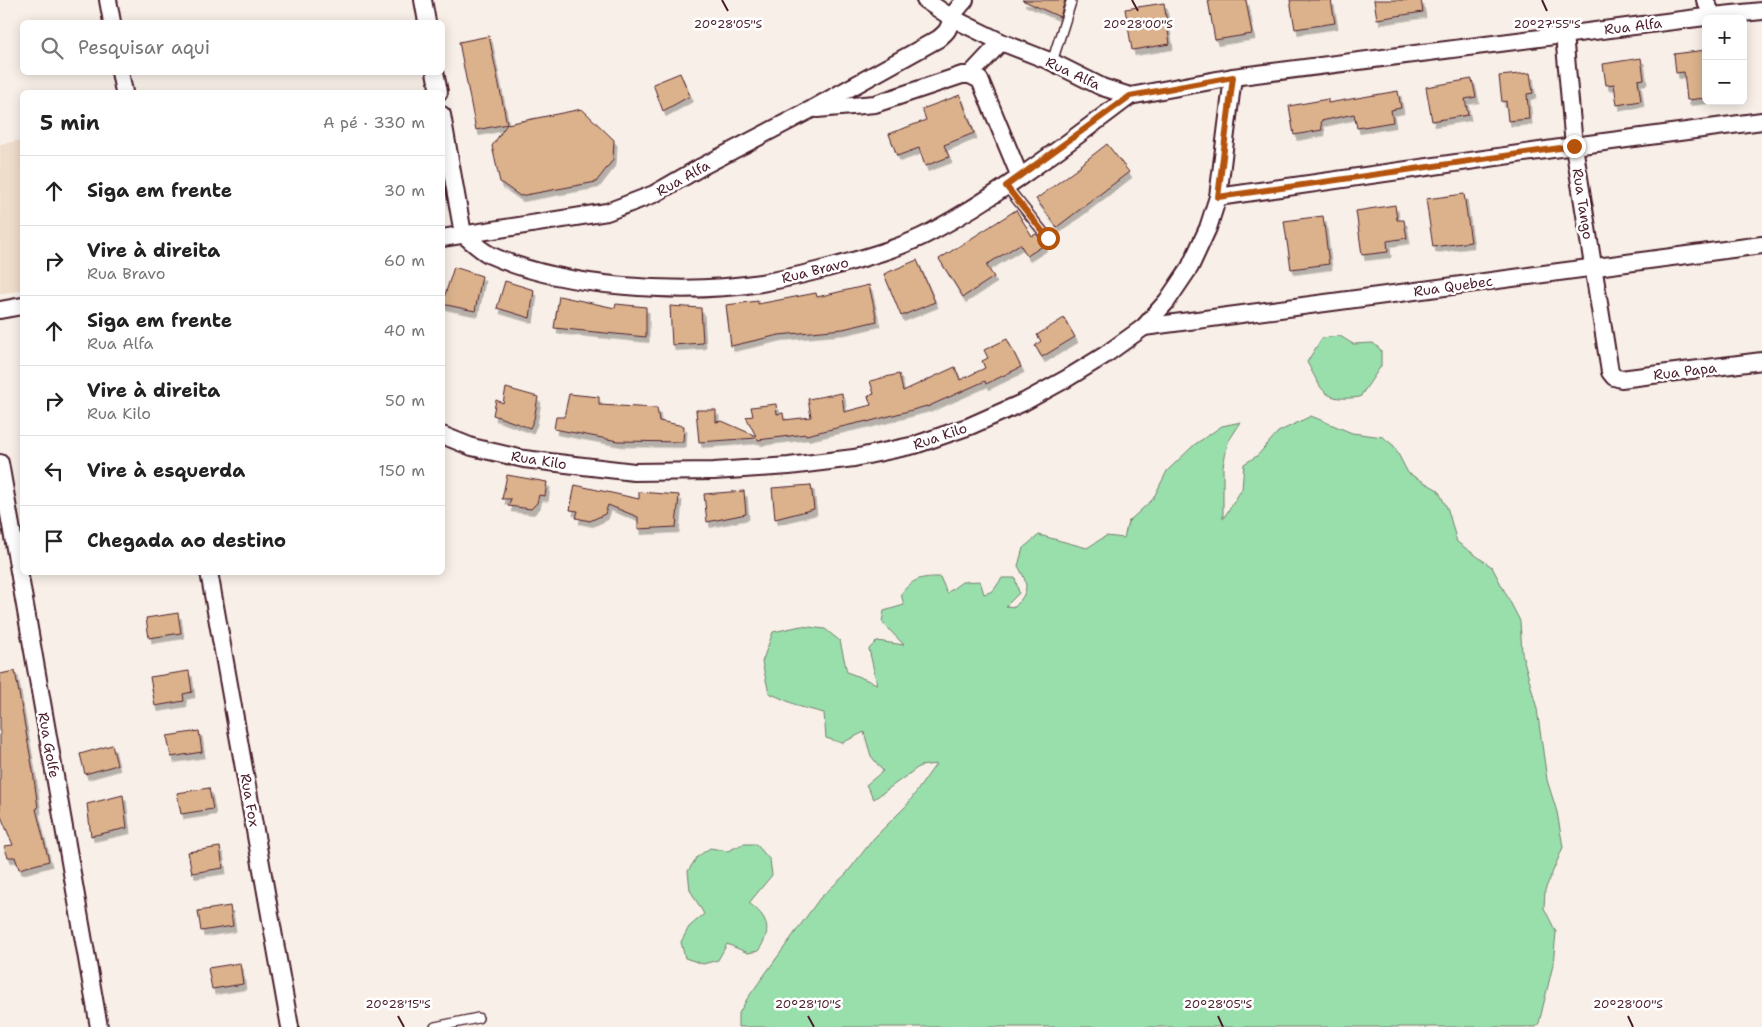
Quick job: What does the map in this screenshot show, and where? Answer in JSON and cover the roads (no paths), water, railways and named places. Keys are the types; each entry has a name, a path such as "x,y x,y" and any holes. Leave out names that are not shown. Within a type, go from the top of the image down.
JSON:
{"street":[{"path":"108,0 112,20"},
{"path":"423,0 427,20"},
{"path":"926,0 952,18 964,0"},
{"path":"1705,0 1712,15"},
{"name":"Rua Alfa","path":"1723,15 1762,11"},
{"name":"Rua Alfa","path":"445,237 608,212 654,194 700,167 812,109 938,39 952,25 952,18 1001,42 1052,62 1102,87 1130,96 1233,77 1702,17"},
{"name":"Rua Tango","path":"1564,34 1574,146 1610,372"},
{"path":"970,75 1001,42"},
{"path":"121,75 124,90"},
{"path":"436,75 439,90"},
{"path":"812,109 875,104 962,75 970,75 980,80 1013,182"},
{"name":"Rua Kilo","path":"445,436 472,447 524,459 634,472 714,471 779,467 854,458 915,446 970,426 1024,402 1105,355 1144,327 1167,301 1190,267 1208,228 1218,197 1233,77"},
{"name":"Rua Bravo","path":"463,234 488,254 531,270 584,282 645,287 709,288 760,283 811,273 877,254 930,233 1013,182 1130,96"},
{"path":"1218,197 1762,121"},
{"path":"445,132 463,234"},
{"name":"Rua Quebec","path":"1144,327 1762,245"},
{"path":"0,310 20,306"},
{"name":"Rua Papa","path":"1610,372 1621,379 1762,362"},
{"name":"Rua Golfe","path":"0,462 99,1027"},
{"name":"Rua Fox","path":"210,575 290,1027"}],"lane":[{"path":"1052,62 1071,2"},
{"path":"1013,182 1048,238"},
{"path":"435,1027 478,1018"}]}
